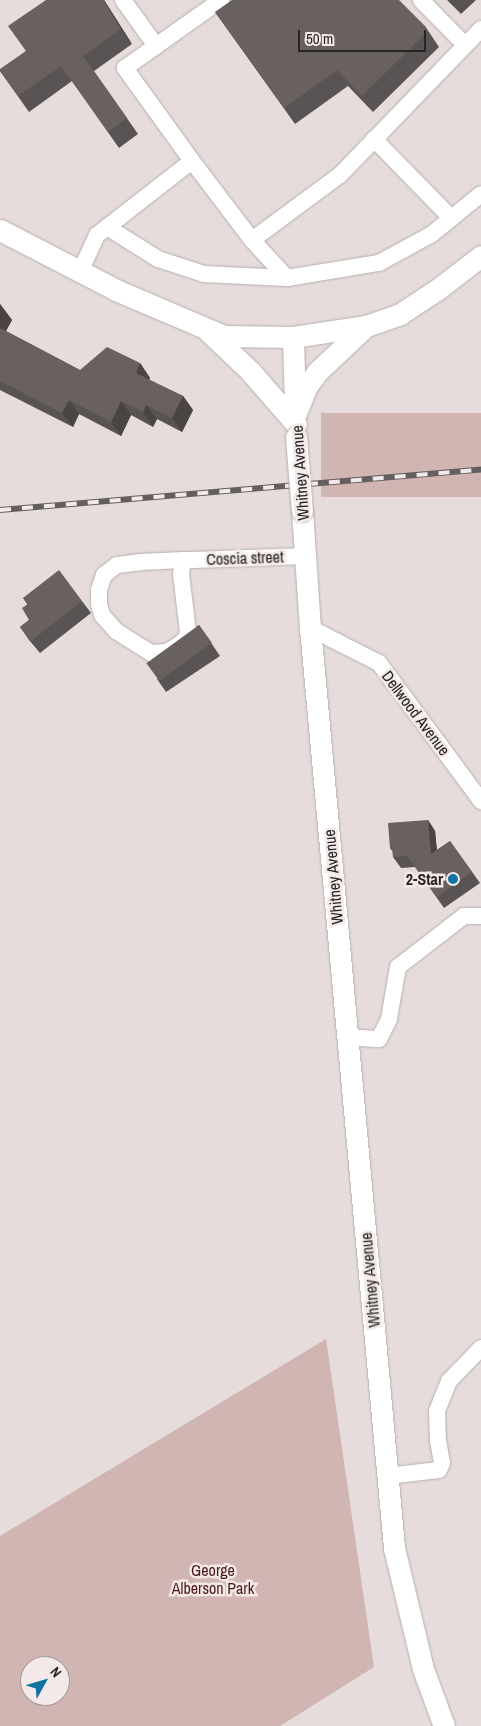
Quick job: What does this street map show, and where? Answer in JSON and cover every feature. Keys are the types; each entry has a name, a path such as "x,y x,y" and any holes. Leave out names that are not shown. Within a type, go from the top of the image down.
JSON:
{"main road":[{"path":"0,230 116,290 224,336 293,337 366,326 400,314 438,289 481,256"},
{"path":"296,425 307,386 317,372 366,326"},
{"path":"205,328 250,371 296,425"},
{"name":"Whitney Avenue","path":"293,337 296,425 310,628 394,1548 424,1670 444,1726"}],"street":[{"path":"123,0 156,46"},
{"path":"221,0 125,68 252,240 287,278"},
{"path":"421,0 465,45"},
{"path":"252,240 340,175 465,45 480,32"},
{"path":"374,140 451,218"},
{"path":"80,272 97,235 192,161"},
{"path":"107,227 158,259 204,274 287,278 379,263 432,234 481,194"},
{"name":"Coscia street","path":"183,560 181,574 188,632 185,640 174,648 166,652 152,653 116,630 102,615 98,604 99,590 104,575 117,565 183,560 306,556"},
{"name":"Dellwood Avenue","path":"310,628 379,663 481,801"},
{"path":"348,1037 379,1039 388,1019 398,967 464,916 481,916"},
{"path":"387,1476 439,1470 442,1463 438,1441 437,1411 449,1382 481,1348"}],"green space":[{"path":"321,413 481,413 481,497 321,497"},
{"name":"George Alberson Park","path":"326,1339 374,1667 280,1726 0,1726 0,1536"}],"building":[{"path":"46,0 103,0 121,29 83,56 127,118 108,132 61,66 18,96 0,71 0,69 26,51 8,26"},
{"path":"232,0 399,0 428,31 362,96 337,70 284,108 215,12"},
{"path":"0,328 80,370 107,347 140,363 136,373 183,396 172,418 146,405 143,412 121,401 111,422 69,400 62,413 0,381"},
{"path":"59,570 82,601 31,641 20,627 29,620 22,608 28,604 23,598"},
{"path":"199,625 212,643 159,681 146,663"},
{"path":"428,820 431,854 450,841 472,872 437,897 407,856 393,857 392,848 390,848 388,823"}],"railway":[{"path":"0,510 481,470"}],"place":[{"name":"2-Star","path":"453,879"}]}
